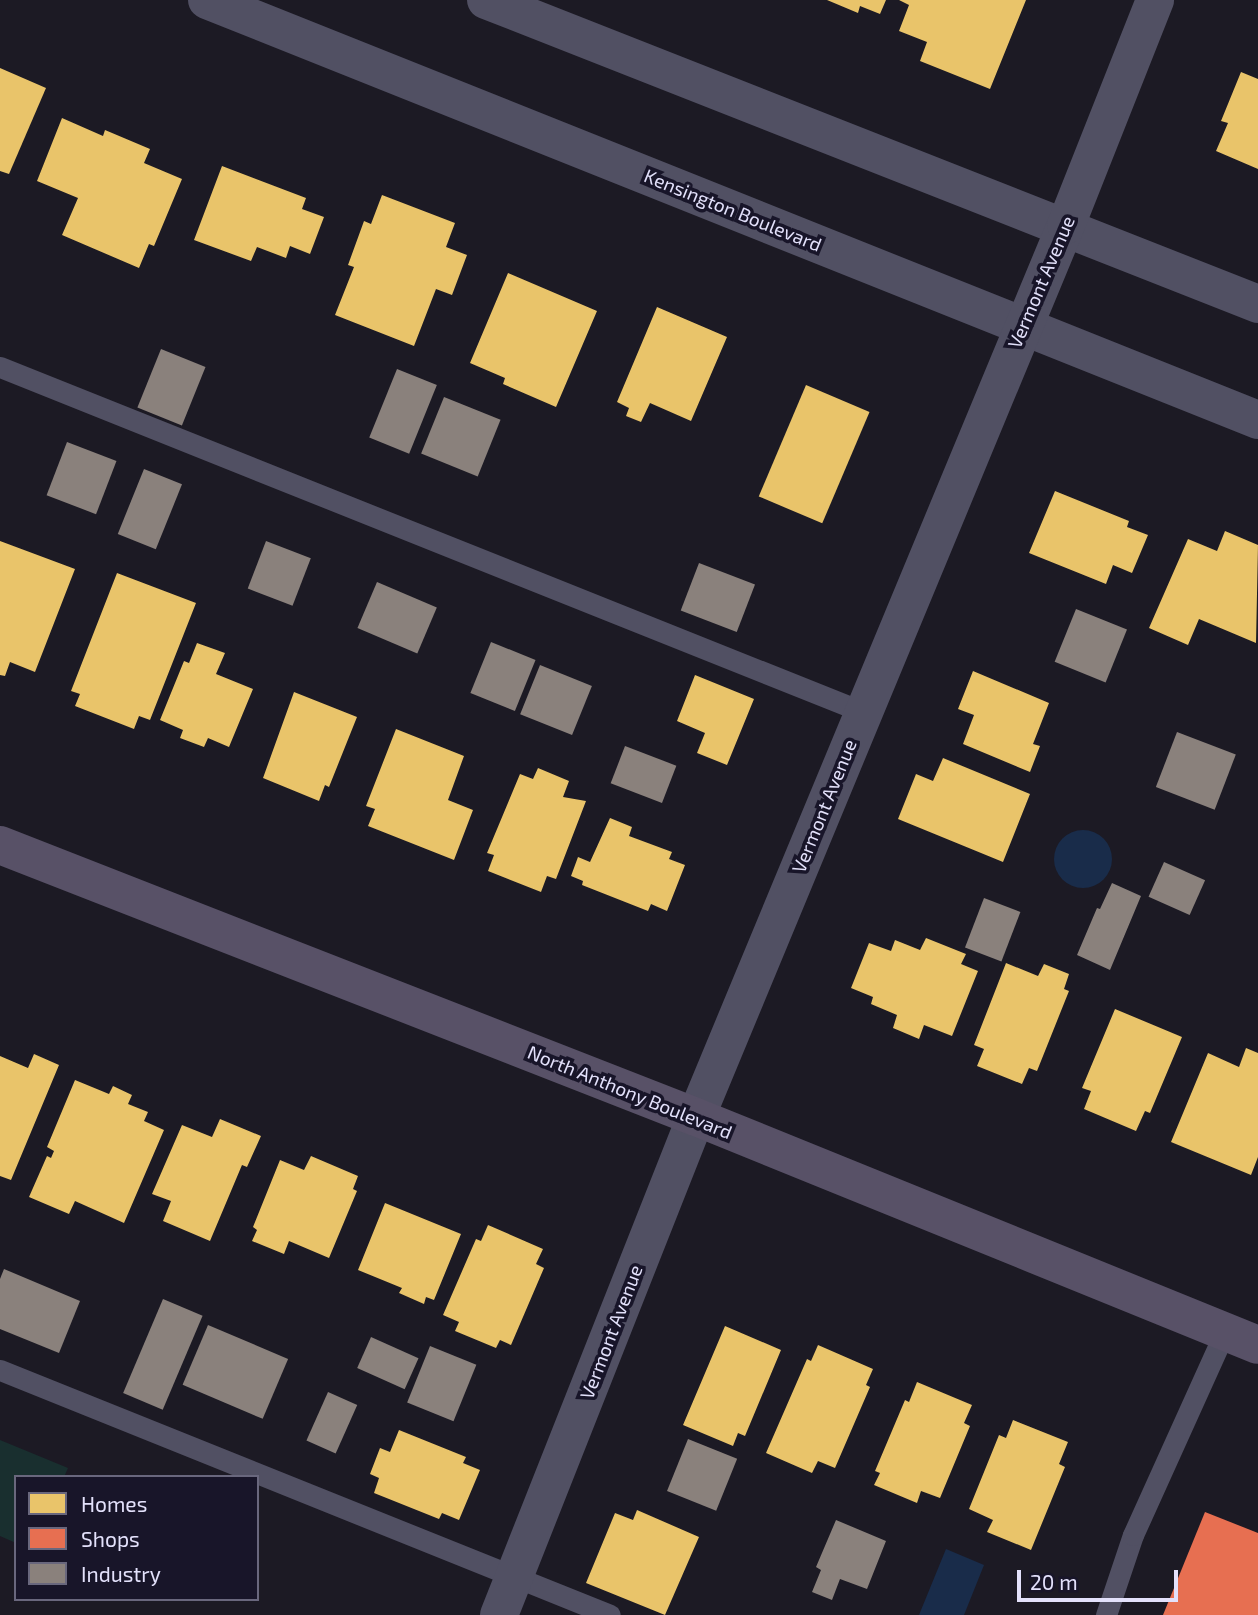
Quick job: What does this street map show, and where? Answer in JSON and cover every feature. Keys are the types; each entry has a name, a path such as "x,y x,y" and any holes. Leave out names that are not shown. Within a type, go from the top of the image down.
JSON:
{"main road":[{"name":"North Anthony Boulevard","path":"0,845 696,1118 1247,1340"}],"street":[{"name":"Kensington Boulevard","path":"207,0 1258,421"},
{"path":"486,0 1066,225 1258,304"},
{"name":"Vermont Avenue","path":"499,1615 696,1118 1066,225 1155,0"}],"lane":[{"path":"0,367 863,712"},
{"path":"1106,1615 1133,1535 1247,1340"},
{"path":"0,1370 610,1615"}],"green space":[{"path":"0,1440 68,1468 65,1475 14,1475 14,1542 0,1536"}],"water":[{"path":"1077,830 1089,830 1104,838 1112,853 1112,865 1104,880 1089,888 1077,888 1062,880 1054,865 1054,853 1062,838"},
{"path":"946,1549 984,1565 964,1615 919,1615"}],"building: Homes":[{"path":"827,0 886,0 880,14 860,6 858,13"},
{"path":"899,0 1026,0 990,89 920,61 927,42 899,31 909,5"},
{"path":"0,68 46,88 9,174 0,171"},
{"path":"1241,72 1258,79 1258,169 1216,151 1228,123 1221,121"},
{"path":"62,118 103,136 105,130 150,149 144,163 182,179 154,246 149,244 139,268 62,235 78,198 37,181"},
{"path":"222,166 306,198 302,209 324,217 310,254 290,246 286,258 257,247 251,261 194,240"},
{"path":"382,195 455,223 446,247 467,255 452,295 436,289 414,346 335,315 354,267 348,265 364,221 371,224"},
{"path":"508,273 597,311 556,407 503,384 505,378 470,363"},
{"path":"657,307 727,337 691,421 650,403 641,422 626,416 629,408 617,402"},
{"path":"806,385 870,412 822,523 759,496"},
{"path":"1055,491 1129,521 1127,527 1148,535 1132,573 1113,565 1106,584 1029,553"},
{"path":"1225,531 1258,545 1256,643 1199,619 1188,645 1149,628 1188,539 1217,551"},
{"path":"0,541 75,569 35,672 10,662 5,676 0,675"},
{"path":"117,573 196,603 150,720 139,716 134,729 75,706 80,694 71,691"},
{"path":"197,643 225,653 216,674 253,689 229,747 208,738 204,747 180,738 183,730 160,720 184,661 189,663"},
{"path":"973,671 1049,703 1033,744 1040,746 1030,772 963,744 974,715 958,709"},
{"path":"695,675 754,699 727,765 697,753 705,733 677,721"},
{"path":"294,692 357,717 329,787 325,785 319,801 263,778"},
{"path":"396,729 464,756 448,800 473,810 454,860 368,826 375,809 366,806"},
{"path":"943,758 1030,794 1003,862 898,819 916,774 933,781"},
{"path":"538,768 569,781 563,797 586,801 556,879 547,876 541,892 488,871 494,855 487,853 520,774 533,779"},
{"path":"610,818 632,827 629,836 672,852 669,859 685,865 667,911 651,904 648,911 582,885 583,881 571,876 578,857 590,862"},
{"path":"926,938 966,954 961,964 978,971 952,1036 924,1025 919,1039 893,1028 897,1015 871,1004 873,997 851,988 869,943 891,951 895,940 920,950"},
{"path":"1006,963 1038,976 1044,964 1069,974 1064,989 1069,991 1037,1071 1029,1068 1022,1084 977,1066 984,1049 974,1045"},
{"path":"1115,1009 1182,1037 1150,1113 1145,1111 1136,1131 1084,1109 1091,1091 1082,1088"},
{"path":"1246,1048 1258,1053 1258,1157 1251,1175 1171,1142 1208,1053 1239,1067"},
{"path":"34,1054 59,1065 11,1180 0,1176 0,1056 28,1068"},
{"path":"75,1080 109,1094 113,1086 132,1095 128,1104 148,1112 144,1121 164,1130 124,1223 75,1201 69,1214 29,1197 47,1156 51,1158 54,1151 47,1147"},
{"path":"220,1119 261,1136 247,1167 242,1165 210,1241 163,1221 171,1201 152,1194 182,1125 212,1137"},
{"path":"311,1156 358,1176 353,1189 357,1191 329,1258 289,1241 284,1254 252,1241 257,1230 253,1227 280,1160 304,1170"},
{"path":"385,1203 461,1234 434,1300 426,1297 424,1304 399,1293 402,1288 358,1270"},
{"path":"488,1225 543,1249 536,1264 544,1268 511,1345 500,1340 496,1348 455,1331 459,1322 443,1315 476,1239 481,1241"},
{"path":"725,1326 781,1350 745,1436 738,1433 733,1446 683,1425"},
{"path":"818,1345 873,1369 866,1385 870,1387 835,1468 818,1461 812,1473 766,1453 807,1359 811,1361"},
{"path":"917,1382 972,1405 964,1423 970,1426 940,1498 921,1491 917,1503 874,1485 880,1473 875,1471 905,1400 909,1402"},
{"path":"1013,1420 1068,1442 1059,1464 1065,1467 1031,1550 987,1532 993,1520 969,1509 999,1435 1006,1438"},
{"path":"399,1430 466,1457 463,1463 480,1470 459,1520 442,1513 439,1519 374,1493 379,1478 370,1474 380,1448 390,1452"},
{"path":"637,1510 699,1537 665,1615 586,1583 615,1513 633,1520"}],"building: Shops":[{"path":"1205,1512 1258,1533 1258,1615 1163,1615"}],"building: Industry":[{"path":"161,349 206,367 182,425 137,407"},
{"path":"397,369 437,385 409,454 369,438"},
{"path":"444,397 501,420 478,476 421,454"},
{"path":"67,442 116,461 96,514 47,495"},
{"path":"144,469 182,484 156,549 118,534"},
{"path":"266,541 311,558 293,606 248,589"},
{"path":"699,563 755,585 737,632 681,611"},
{"path":"377,582 437,607 417,653 357,628"},
{"path":"1076,609 1127,630 1106,682 1055,662"},
{"path":"491,642 536,660 515,711 470,693"},
{"path":"540,665 592,686 572,735 520,714"},
{"path":"1177,732 1236,755 1215,810 1156,787"},
{"path":"625,746 676,766 662,803 611,783"},
{"path":"1164,862 1205,880 1190,915 1149,897"},
{"path":"1112,883 1141,896 1110,970 1077,955 1097,908 1100,909"},
{"path":"984,898 1020,912 1001,961 965,947"},
{"path":"4,1269 80,1301 59,1353 0,1329 0,1279"},
{"path":"163,1299 203,1316 163,1410 123,1393"},
{"path":"208,1325 288,1359 263,1419 183,1385"},
{"path":"371,1337 419,1358 405,1389 357,1368"},
{"path":"430,1346 476,1365 454,1421 407,1403"},
{"path":"328,1392 357,1405 336,1453 306,1440"},
{"path":"688,1439 737,1459 716,1511 667,1491"},
{"path":"836,1520 886,1541 867,1589 840,1579 832,1600 812,1592 821,1570 816,1567"}]}
